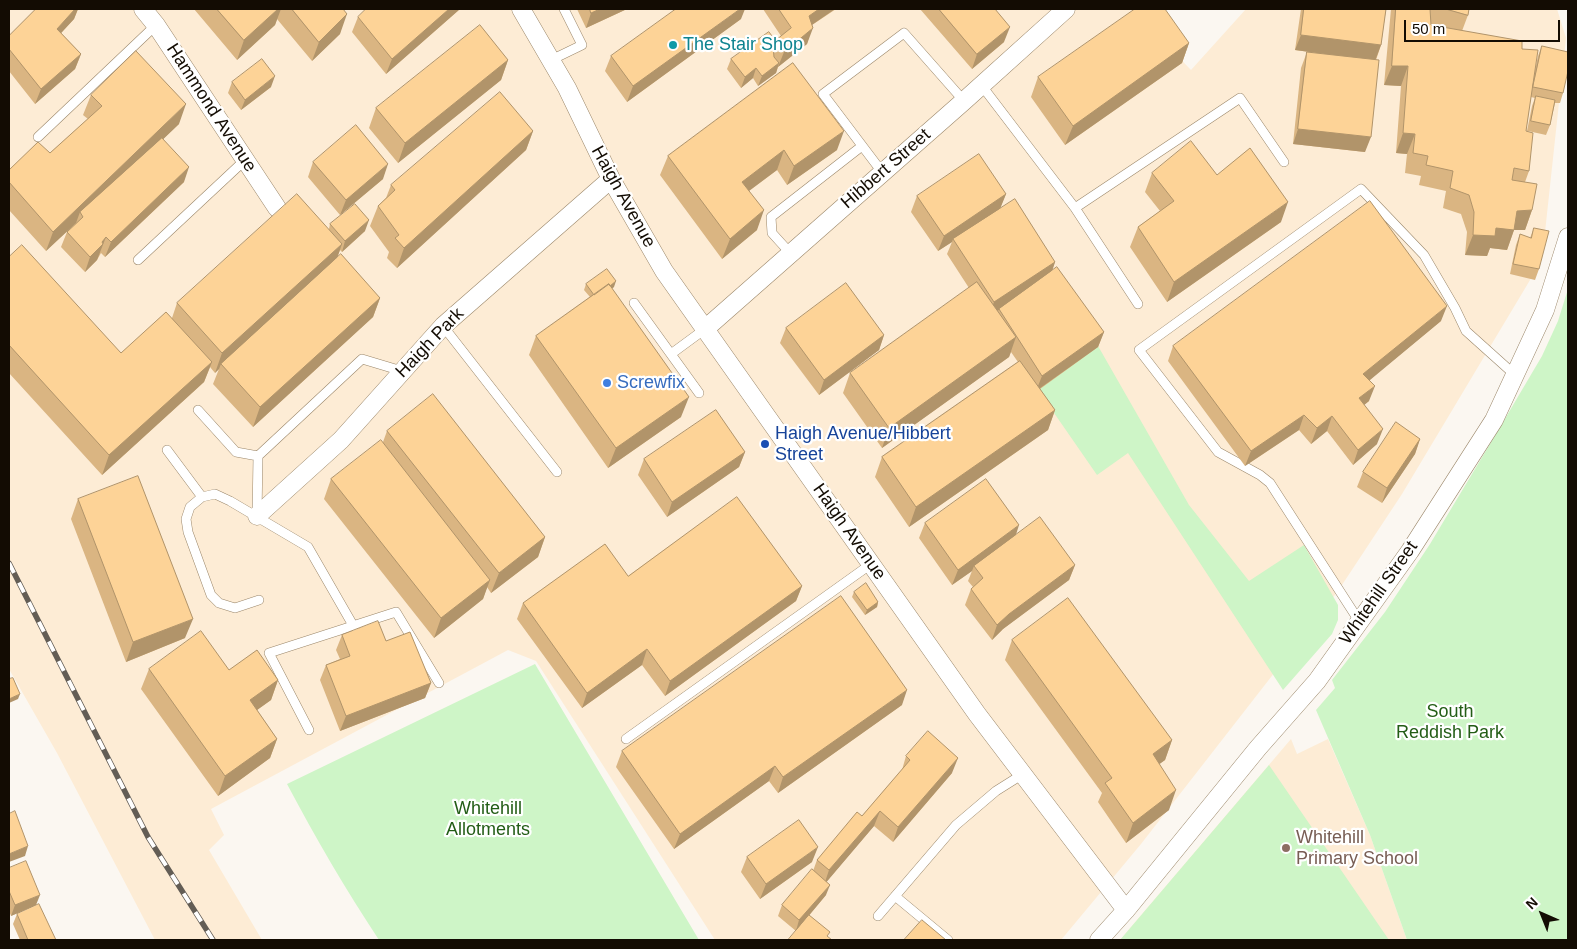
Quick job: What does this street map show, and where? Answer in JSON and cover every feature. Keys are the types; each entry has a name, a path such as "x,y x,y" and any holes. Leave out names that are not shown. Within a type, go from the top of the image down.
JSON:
{"street":[{"name":"Hammond Avenue","path":"143,9 156,25 276,208"},
{"name":"Haigh Avenue","path":"521,9 567,88 611,179 664,271 977,714 1126,910"},
{"name":"Hibbert Street","path":"705,329 982,86 1066,9"},
{"name":"Haigh Park","path":"257,516 341,440 443,326 611,179"},
{"name":"Whitehill Street","path":"1099,940 1126,910 1258,748 1317,681 1410,551 1494,420 1545,310 1568,237"}],"lane":[{"path":"551,60 582,45 564,9"},
{"path":"38,137 156,25"},
{"path":"882,172 823,94 904,33 964,101"},
{"path":"982,86 1075,208 1138,304"},
{"path":"1075,208 1240,98 1284,162"},
{"path":"791,254 772,233 771,217 862,146"},
{"path":"138,260 245,160"},
{"path":"1360,621 1270,483 1260,475 1218,452 1140,350 1362,188 1424,255 1466,331 1515,375"},
{"path":"634,303 699,393"},
{"path":"443,326 557,472"},
{"path":"671,354 705,329"},
{"path":"257,516 258,456 362,359 402,371"},
{"path":"198,410 236,452 258,456"},
{"path":"167,450 202,497"},
{"path":"259,600 235,608 219,604 211,595 188,532 186,519 190,508 202,497 215,494 257,516 308,547 354,627"},
{"path":"626,739 871,564"},
{"path":"309,730 269,653 396,612 439,683"},
{"path":"878,916 956,825 996,791 1023,774"},
{"path":"895,896 948,940"}],"shaded area":[{"path":"9,9 1132,9 1191,70 1246,9 1557,9 1566,38 1542,260 1402,494 1338,591 1141,844 1061,940 715,940 536,661 508,650 211,809 224,835 209,850 262,940 155,940 57,753 9,669"},
{"name":"Whitehill Primary School","path":"1291,739 1297,754 1328,739 1370,835 1407,940 1120,940"}],"green space":[{"name":"South Reddish Park","path":"1568,289 1568,940 1407,940 1370,835 1316,710 1335,688 1332,680 1385,612 1430,544 1493,439 1542,356 1558,321"},
{"path":"1094,339 1189,505 1249,581 1304,545 1338,605 1338,620 1332,634 1283,690 1128,453 1097,475 1034,384"},
{"name":"Whitehill Allotments","path":"535,664 699,940 379,940 331,863 287,784"},
{"name":"Whitehill Primary School","path":"1269,765 1389,940 1120,940"}],"building":[{"path":"36,9 75,9 57,29 81,54 41,89 9,49 9,36"},
{"path":"217,9 278,9 244,40"},
{"path":"292,9 343,9 347,14 319,42"},
{"path":"366,9 449,9 392,59 358,17"},
{"path":"590,9 600,9 591,13"},
{"name":"The Stair Shop","path":"676,9 740,9 633,86 611,56"},
{"path":"779,9 819,9 809,16 813,28 784,52 776,40 791,28"},
{"path":"939,9 995,9 1010,27 977,54"},
{"path":"1135,9 1165,9 1189,43 1073,126 1038,77"},
{"path":"1304,9 1386,9 1381,45 1301,35"},
{"path":"1396,9 1430,9 1431,25 1522,41 1522,49 1538,50 1526,131 1533,133 1529,171 1514,168 1512,180 1537,184 1532,210 1517,211 1514,230 1496,228 1495,236 1473,235 1474,212 1469,195 1450,188 1453,171 1426,165 1428,156 1413,153 1415,134 1403,133 1408,66 1392,66"},
{"path":"1446,9 1469,9 1468,15"},
{"path":"480,25 508,60 405,143 376,108"},
{"path":"769,32 772,36 774,57 779,63 762,76 756,68 745,77 731,59"},
{"path":"1542,46 1568,52 1568,71 1563,93 1533,87"},
{"path":"136,51 186,104 53,232 9,182 9,170 38,142 50,153 102,106 91,95"},
{"path":"1307,52 1379,60 1371,137 1298,129"},
{"path":"262,59 275,76 245,100 232,82"},
{"path":"793,63 844,131 794,166 784,150 742,182 764,210 730,239 668,156"},
{"path":"500,92 533,131 404,248 395,238 399,235 378,206 395,190 391,185"},
{"path":"1536,96 1555,100 1550,125 1531,121"},
{"path":"356,125 388,164 346,200 313,162"},
{"path":"162,138 189,167 111,242 106,237 102,242 103,244 90,257 67,232 83,217 80,212"},
{"path":"1191,141 1217,175 1250,148 1288,202 1174,282 1138,227 1174,201 1152,173"},
{"path":"979,154 1006,194 944,236 917,196"},
{"path":"297,194 342,244 222,353 177,303"},
{"path":"1015,199 1055,262 994,302 953,239"},
{"path":"1370,201 1447,306 1363,374 1375,386 1359,398 1383,429 1358,450 1332,416 1317,428 1304,415 1251,451 1173,346"},
{"path":"355,204 369,220 345,241 330,224"},
{"path":"1534,228 1549,231 1539,269 1513,264 1520,234 1531,238"},
{"path":"22,245 121,353 166,312 212,362 109,455 9,345 9,257"},
{"path":"341,254 380,298 260,407 221,364"},
{"path":"1057,267 1104,332 1042,376 999,309"},
{"path":"607,269 616,281 594,295 586,284"},
{"path":"977,282 1016,337 889,428 850,373"},
{"path":"846,283 884,335 824,380 786,328"},
{"path":"609,284 689,397 616,448 536,336"},
{"path":"1020,361 1055,410 916,507 882,457"},
{"path":"433,394 545,537 499,573 387,431"},
{"path":"716,410 745,452 672,502 644,459"},
{"path":"1396,422 1420,439 1387,488 1363,472"},
{"path":"381,440 490,580 441,618 331,479"},
{"path":"138,476 193,619 133,642 78,499"},
{"path":"986,479 1019,525 958,570 925,523"},
{"path":"737,497 802,586 670,681 647,649 587,693 523,603 605,544 628,576"},
{"path":"1040,517 1075,565 997,625 971,589 983,578 974,566"},
{"path":"866,583 878,602 867,610 854,592"},
{"path":"841,596 907,690 783,777 775,766 680,834 622,751"},
{"path":"1068,598 1172,740 1153,754 1176,790 1133,823 1105,783 1112,778 1012,640"},
{"path":"378,621 386,641 410,632 431,683 346,716 326,665 350,656 342,635"},
{"path":"201,631 229,670 257,650 278,680 250,700 277,739 225,776 149,669"},
{"path":"13,678 20,694 9,699 9,679"},
{"path":"928,731 958,758 898,827 880,811 829,870 817,860 857,812 862,816 910,760 906,756"},
{"path":"15,811 28,846 9,854 9,814"},
{"path":"799,820 818,847 766,884 747,857"},
{"path":"26,861 40,895 15,905 9,891 9,868"},
{"path":"812,869 830,885 799,920 782,905"},
{"path":"39,904 56,940 28,940 17,914"},
{"path":"809,915 830,932 827,936 832,940 788,940"},
{"path":"922,920 946,940 904,940"}],"railway":[{"path":"9,563 148,837 213,940"}],"place":[{"name":"The Stair Shop","path":"673,45"},
{"name":"Screwfix","path":"607,383"},
{"name":"Haigh Avenue/Hibbert Street","path":"765,444"},
{"name":"Whitehill Primary School","path":"1286,848"}]}
